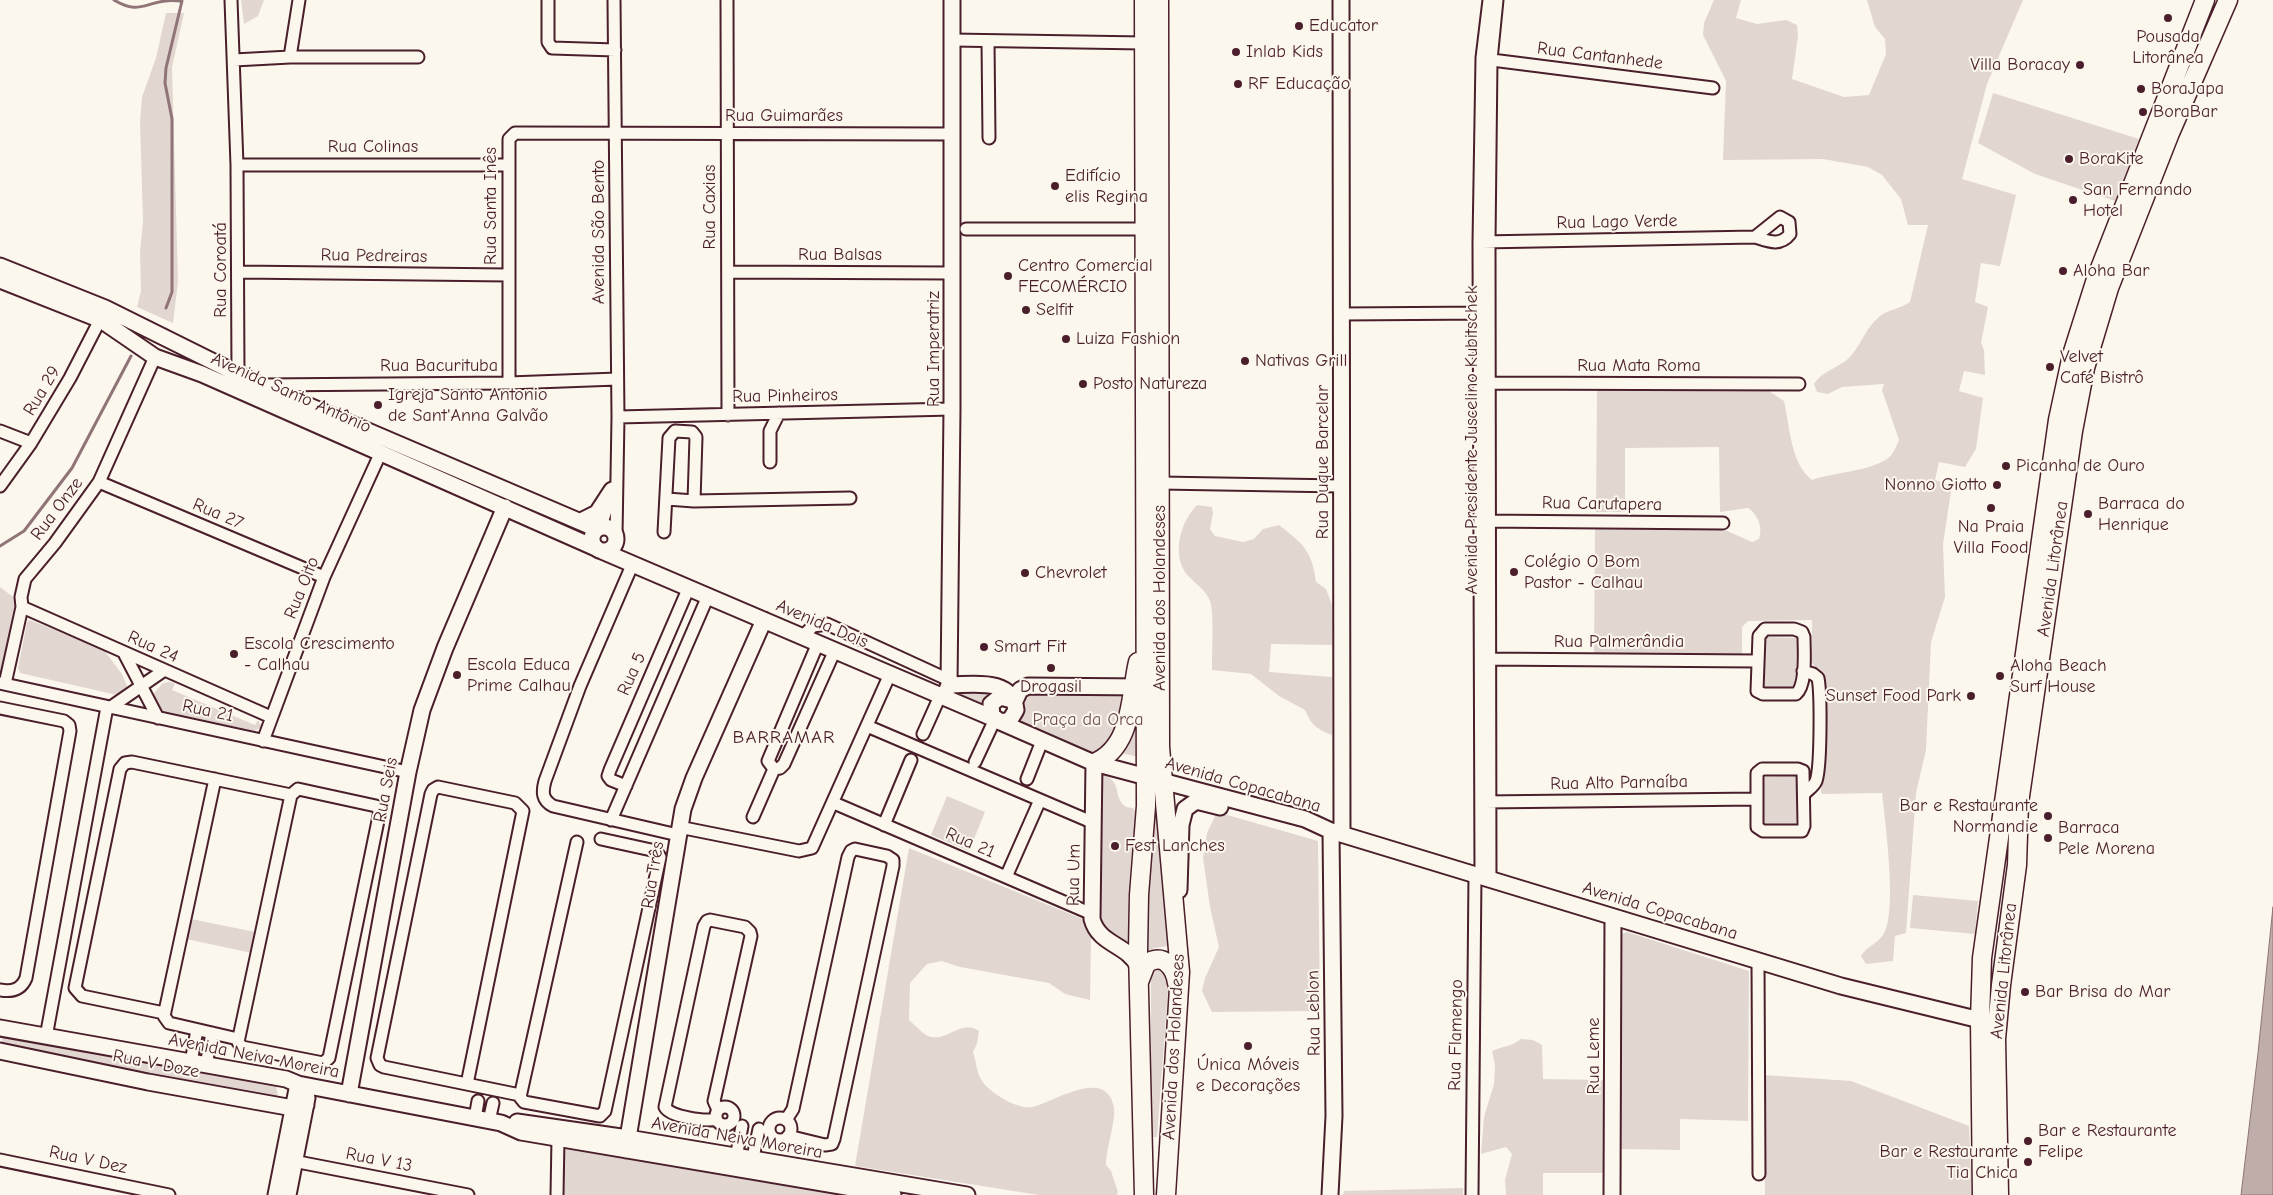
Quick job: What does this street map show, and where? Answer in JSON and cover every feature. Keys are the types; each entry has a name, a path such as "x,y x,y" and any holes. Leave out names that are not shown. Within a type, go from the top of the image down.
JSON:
{"main road":[{"name":"Avenida dos Holandeses","path":"1144,0 1145,634 1139,687 1178,941 1180,972 1166,1195"},
{"name":"Avenida dos Holandeses","path":"1144,1195 1138,987 1138,904 1146,806 1154,779 1160,676 1159,0"},
{"name":"Avenida Litorânea","path":"1982,1195 1980,1020 1982,958 2058,420 2070,363 2097,276 2206,0"},
{"name":"Avenida Litorânea","path":"1998,1195 1996,1038 2006,941 2017,865 2019,803 2073,431 2085,368 2096,328 2116,270 2170,133 2228,0"},
{"path":"1094,763 1111,752 1122,735 1139,687"},
{"path":"1992,884 2003,885 2006,889 2002,921 2006,941"},
{"path":"1138,987 1141,973 1146,964 1154,960 1162,960 1169,964 1174,972 1179,994"}],"street":[{"name":"Rua Coroatá","path":"232,0 239,272 238,375"},
{"path":"290,57 299,0"},
{"path":"548,0 548,42 552,48 615,50"},
{"name":"Avenida São Bento","path":"614,0 618,379 616,538"},
{"name":"Rua Caxias","path":"727,0 728,414"},
{"name":"Rua Imperatriz","path":"946,689 952,409 952,0"},
{"name":"Rua Duque Barcelar","path":"1336,833 1341,486 1341,0"},
{"name":"Avenida Presidente Juscelino Kubitschek","path":"1482,877 1486,802 1484,242 1489,0"},
{"name":"Avenida Presidente Juscelino Kubitschek","path":"1487,59 1497,0"},
{"path":"952,40 1144,44"},
{"path":"988,41 989,138"},
{"path":"234,60 290,57 418,57"},
{"name":"Rua Cantanhede","path":"1487,59 1713,88"},
{"name":"Rua Santa Inês","path":"509,383 509,139 515,134 616,134"},
{"name":"Rua Guimarães","path":"616,134 952,134"},
{"name":"Rua Colinas","path":"237,165 509,165"},
{"path":"966,229 1144,229"},
{"name":"Rua Lago Verde","path":"1484,242 1755,237"},
{"name":"Avenida Santo Antônio","path":"0,266 260,385 599,528"},
{"name":"Rua Pedreiras","path":"239,272 509,275"},
{"name":"Rua Balsas","path":"728,272 952,273"},
{"name":"Avenida Santo Antônio","path":"0,280 103,314 155,357 202,374 600,550"},
{"name":"Rua 29","path":"0,486 31,443 70,378 103,314"},
{"path":"1341,314 1484,314"},
{"name":"Rua Onze","path":"2,684 22,607 20,596 25,579 55,543 98,482 155,357"},
{"name":"Rua Bacurituba","path":"260,385 509,383 618,379"},
{"name":"Rua Mata Roma","path":"1484,383 1799,384"},
{"name":"Rua Pinheiros","path":"618,417 952,409"},
{"path":"770,462 770,431 779,413"},
{"path":"682,416 682,431"},
{"path":"0,431 31,443"},
{"path":"664,532 669,438 675,431 692,432 696,437 694,502"},
{"name":"Rua Oito","path":"263,740 324,577 381,452"},
{"name":"Avenida São Bento","path":"599,528 612,490 617,464"},
{"name":"Rua 27","path":"98,482 324,577"},
{"path":"1160,483 1341,486"},
{"path":"581,521 597,513 612,490"},
{"path":"667,499 694,502 850,498"},
{"name":"Rua Seis","path":"349,1094 408,772 422,710 505,507"},
{"name":"Rua Carutapera","path":"1485,520 1723,523"},
{"path":"599,528 612,530 616,538 610,550 600,550 592,539 599,528"},
{"name":"Avenida Dois","path":"616,538 623,554 633,563"},
{"name":"Avenida Dois","path":"600,550 890,674 946,689 996,720"},
{"path":"633,563 580,686 543,790 545,800 553,806 611,820 806,851 812,848 816,841 890,674"},
{"name":"Rua 5","path":"626,786 611,780 608,776 689,588"},
{"path":"611,820 708,596"},
{"name":"Rua 24","path":"22,607 163,671 271,717"},
{"name":"Rua Três","path":"627,1144 678,831 694,778 764,620"},
{"path":"803,636 813,626 827,624 946,689 997,686 1007,691 1014,712"},
{"path":"1768,628 1799,630 1804,637 1803,672 1802,687 1796,694 1763,694 1757,691 1759,636 1763,631 1768,628"},
{"path":"774,769 768,760 818,643"},
{"path":"774,769 780,768 784,764 835,650"},
{"path":"124,653 158,718"},
{"name":"Rua Palmerândia","path":"1485,659 1758,661"},
{"path":"46,1037 109,707 163,671"},
{"path":"1803,672 1813,674 1818,678 1820,693 1818,773 1814,786 1805,793"},
{"path":"1154,779 1094,763 1042,741 1014,712 1004,696 994,701 990,708 996,720 1004,722 1014,712 1020,690 1028,686 1139,687 1160,676"},
{"name":"Rua 21","path":"2,684 408,772"},
{"path":"923,734 946,689"},
{"path":"0,708 64,721 69,725 70,731 26,978 17,989 0,990"},
{"path":"975,762 996,720"},
{"path":"867,726 1094,823"},
{"path":"1027,779 1042,741"},
{"path":"884,825 911,760"},
{"path":"164,1013 82,996 75,988 120,769 125,763 132,762 291,795"},
{"name":"Rua Um","path":"1094,763 1092,914 1094,926 1100,936 1129,954 1138,966"},
{"path":"752,817 774,769"},
{"path":"1762,769 1801,770 1804,774 1804,826 1799,832 1759,830 1757,827 1757,798 1757,773 1762,769"},
{"path":"215,779 164,1019 169,1023 238,1039"},
{"name":"Avenida Copacabana","path":"1154,779 1305,819 1336,833 1841,986 1980,1020"},
{"path":"467,1084 523,814 521,807 515,803 438,788 431,794 377,1058 380,1065 384,1067 520,1095"},
{"path":"298,789 376,806 380,812 329,1058 325,1063 321,1063 242,1048 239,1046 238,1039 291,795 298,789"},
{"name":"Rua Alto Parnaíba","path":"1486,802 1757,798"},
{"path":"1006,877 1040,800"},
{"name":"Avenida Copacabana","path":"1178,941 1181,825 1182,816 1189,804 1196,801 1202,802 1303,829 1336,833"},
{"name":"Rua 21","path":"834,803 1092,914"},
{"name":"Rua Leblon","path":"1330,1195 1334,1116 1336,833"},
{"path":"577,842 520,1099 524,1102 600,1116 605,1111 660,856 656,851 601,839"},
{"path":"786,1120 792,1109 848,857 851,851 855,849 888,856 893,860 893,866 834,1139 832,1144 825,1145 788,1136"},
{"name":"Rua Flamengo","path":"1472,1195 1482,877"},
{"name":"Rua Leme","path":"1612,1195 1613,917"},
{"path":"717,1114 707,1121 671,1114 664,1108 704,926 710,920 745,927 750,932 714,1101 717,1114 722,1126 738,1123 764,1130 775,1139 782,1140 788,1136 790,1129 786,1120"},
{"path":"1758,961 1759,1174"},
{"name":"Avenida Neiva Moreira","path":"0,1028 286,1079 304,1085 488,1121 522,1132 558,1138 627,1144"},
{"path":"191,1062 197,1030"},
{"path":"206,1065 212,1033"},
{"name":"Rua V Doze","path":"0,1051 148,1082 299,1106"},
{"path":"288,1195 289,1160 304,1085"},
{"path":"478,1101 488,1121"},
{"path":"488,1121 493,1103"},
{"path":"751,1165 764,1130 775,1119 786,1120"},
{"name":"Avenida Neiva Moreira","path":"488,1121 524,1122 627,1144 751,1165 893,1195"},
{"path":"735,1162 738,1123"},
{"path":"1136,1195 1142,1129"},
{"path":"557,1195 558,1138"},
{"name":"Rua V Dez","path":"0,1160 169,1195"},
{"path":"276,1195 289,1160"},
{"name":"Rua V 13","path":"289,1160 468,1195"},
{"name":"Avenida Neiva Moreira","path":"751,1165 967,1195"}],"green space":[{"path":"241,0 264,0 258,16 244,24"},
{"path":"1714,0 1741,0 1736,18 1757,24 1786,20 1797,25 1798,36 1792,79 1844,97 1869,95 1886,54 1885,39 1875,27 1867,0 2023,0 1987,84 1962,179 2016,195 2000,266 1981,263 1975,302 1988,307 1981,343 1984,350 1985,375 1964,371 1959,391 1983,398 1976,449 1965,467 1939,462 1935,480 1952,485 1943,544 1945,597 1931,642 1926,750 1916,793 1906,933 1895,936 1893,961 1866,964 1861,956 1883,935 1890,908 1888,845 1882,793 1822,794 1821,792 1825,681 1812,663 1812,620 1748,621 1742,627 1742,654 1594,653 1595,529 1725,530 1752,542 1759,539 1760,535 1760,526 1757,518 1748,508 1720,512 1719,447 1625,448 1625,512 1596,512 1597,390 1769,391 1784,401 1795,454 1799,464 1812,480 1870,467 1879,463 1891,455 1899,440 1882,390 1884,384 1842,387 1828,394 1817,392 1814,384 1821,376 1849,358 1874,321 1887,312 1910,302 1928,225 1908,225 1901,199 1882,175 1868,167 1823,159 1723,160 1726,81 1703,35 1704,23"},
{"path":"166,13 184,13 172,67 178,282 173,323 137,307 141,291 140,252 143,221 140,122 142,97 156,58"},
{"name":"BoraKite","path":"1993,93 2139,139 2115,201 2035,174 1978,143"},
{"path":"1197,505 1212,507 1213,513 1210,529 1215,536 1243,542 1254,539 1263,529 1279,525 1300,543 1309,555 1316,582 1326,589 1332,605 1332,645 1271,644 1269,672 1332,677 1332,735 1316,726 1310,720 1305,710 1279,696 1251,674 1212,670 1210,601 1185,572 1179,555 1180,537 1183,528"},
{"path":"0,587 13,597 17,607 0,675"},
{"path":"30,620 104,650 122,674 128,688 117,695 20,673 18,668 27,622"},
{"path":"1764,637 1797,638 1796,687 1763,687"},
{"path":"163,683 175,683 172,690 255,725 258,720 261,725 260,728 254,731 159,710 154,700 154,693"},
{"path":"957,691 990,692 987,709 957,696"},
{"name":"Praça da Orca","path":"1022,692 1122,693 1121,711 1111,739 1101,753 1090,754 1019,723 1017,721"},
{"path":"1138,703 1139,757 1116,752"},
{"path":"1102,775 1105,775 1114,782 1119,799 1126,807 1133,808 1138,816 1133,834 1128,900 1132,922 1130,939 1128,941 1116,940 1098,923 1100,778"},
{"path":"1796,776 1796,825 1763,826 1763,777"},
{"path":"947,796 985,812 969,851 931,835"},
{"path":"1156,806 1170,946 1154,948 1144,956 1151,813"},
{"path":"1217,812 1318,841 1320,1011 1212,1012 1202,991 1205,978 1219,947 1210,907 1203,858 1207,833"},
{"path":"909,848 1085,920 1091,937 1090,1000 1065,994 1049,983 960,967 942,961 927,964 910,983 909,1020 928,1036 941,1036 966,1027 979,1031 977,1044 973,1052 980,1078 991,1091 1019,1106 1032,1107 1065,1094 1090,1088 1101,1089 1109,1095 1114,1113 1106,1165 1111,1171 1118,1192 1117,1195 1039,1195 855,1166"},
{"path":"1913,895 1978,901 1975,934 1910,928"},
{"path":"191,919 255,932 252,953 186,939 187,921"},
{"path":"1627,932 1749,971 1748,1121 1680,1119 1680,1150 1620,1149 1620,939 1622,934"},
{"path":"1158,967 1162,967 1169,978 1157,1137 1151,1137 1151,973"},
{"path":"3,1035 276,1086 279,1101 1,1046"},
{"path":"1521,1039 1533,1040 1542,1045 1543,1079 1604,1080 1603,1173 1543,1173 1543,1195 1506,1195 1505,1180 1512,1154 1506,1147 1481,1154 1484,1117 1494,1084 1495,1065 1492,1051"},
{"path":"1764,1075 1851,1081 1969,1126 1972,1195 1765,1195"},
{"path":"564,1148 836,1195 564,1195"},
{"path":"1463,1188 1463,1195 1343,1195 1344,1191"}],"shaded area":[{"path":"2273,907 2273,1195 2241,1195 2258,1053"}],"waterway":[{"path":"114,0 134,7 157,2 182,1 166,68 165,83 172,119 172,292 166,308"},
{"path":"0,546 24,531 72,468 131,356"}],"place":[{"name":"Pousada Litorânea","path":"2168,18"},
{"name":"Educator","path":"1299,26"},
{"name":"Inlab Kids","path":"1236,52"},
{"name":"Villa Boracay","path":"2080,65"},
{"name":"RF Educação","path":"1238,84"},
{"name":"BoraJapa","path":"2141,89"},
{"name":"BoraBar","path":"2143,112"},
{"name":"BoraKite","path":"2069,159"},
{"name":"Edifício elis Regina","path":"1055,186"},
{"name":"San Fernando Hotel","path":"2073,200"},
{"name":"Aloha Bar","path":"2063,271"},
{"name":"Centro Comercial FECOMÉRCIO","path":"1008,276"},
{"name":"Selfit","path":"1026,310"},
{"name":"Luiza Fashion","path":"1066,339"},
{"name":"Nativas Grill","path":"1245,361"},
{"name":"Velvet Café Bistrô","path":"2050,367"},
{"name":"Posto Natureza","path":"1083,384"},
{"name":"Igreja Santo Antonio de Sant'Anna Galvão","path":"378,405"},
{"name":"Picanha de Ouro","path":"2006,466"},
{"name":"Nonno Giotto","path":"1997,485"},
{"name":"Na Praia Villa Food","path":"1991,508"},
{"name":"Barraca do Henrique","path":"2088,514"},
{"name":"Colégio O Bom Pastor - Calhau","path":"1514,572"},
{"name":"Chevrolet","path":"1025,573"},
{"name":"Smart Fit","path":"984,647"},
{"name":"Escola Crescimento - Calhau","path":"234,654"},
{"name":"Drogasil","path":"1051,668"},
{"name":"Escola Educa Prime Calhau","path":"457,675"},
{"name":"Aloha Beach Surf House","path":"2000,676"},
{"name":"Sunset Food Park","path":"1971,696"},
{"name":"Bar e Restaurante Normandie","path":"2048,816"},
{"name":"Barraca Pele Morena","path":"2048,838"},
{"name":"Fest Lanches","path":"1115,846"},
{"name":"Bar Brisa do Mar","path":"2025,992"},
{"name":"Única Móveis e Decorações","path":"1248,1046"},
{"name":"Bar e Restaurante Felipe","path":"2028,1141"},
{"name":"Bar e Restaurante Tia Chica","path":"2028,1162"}],"district":[{"name":"BARRAMAR","path":"784,738"}]}
